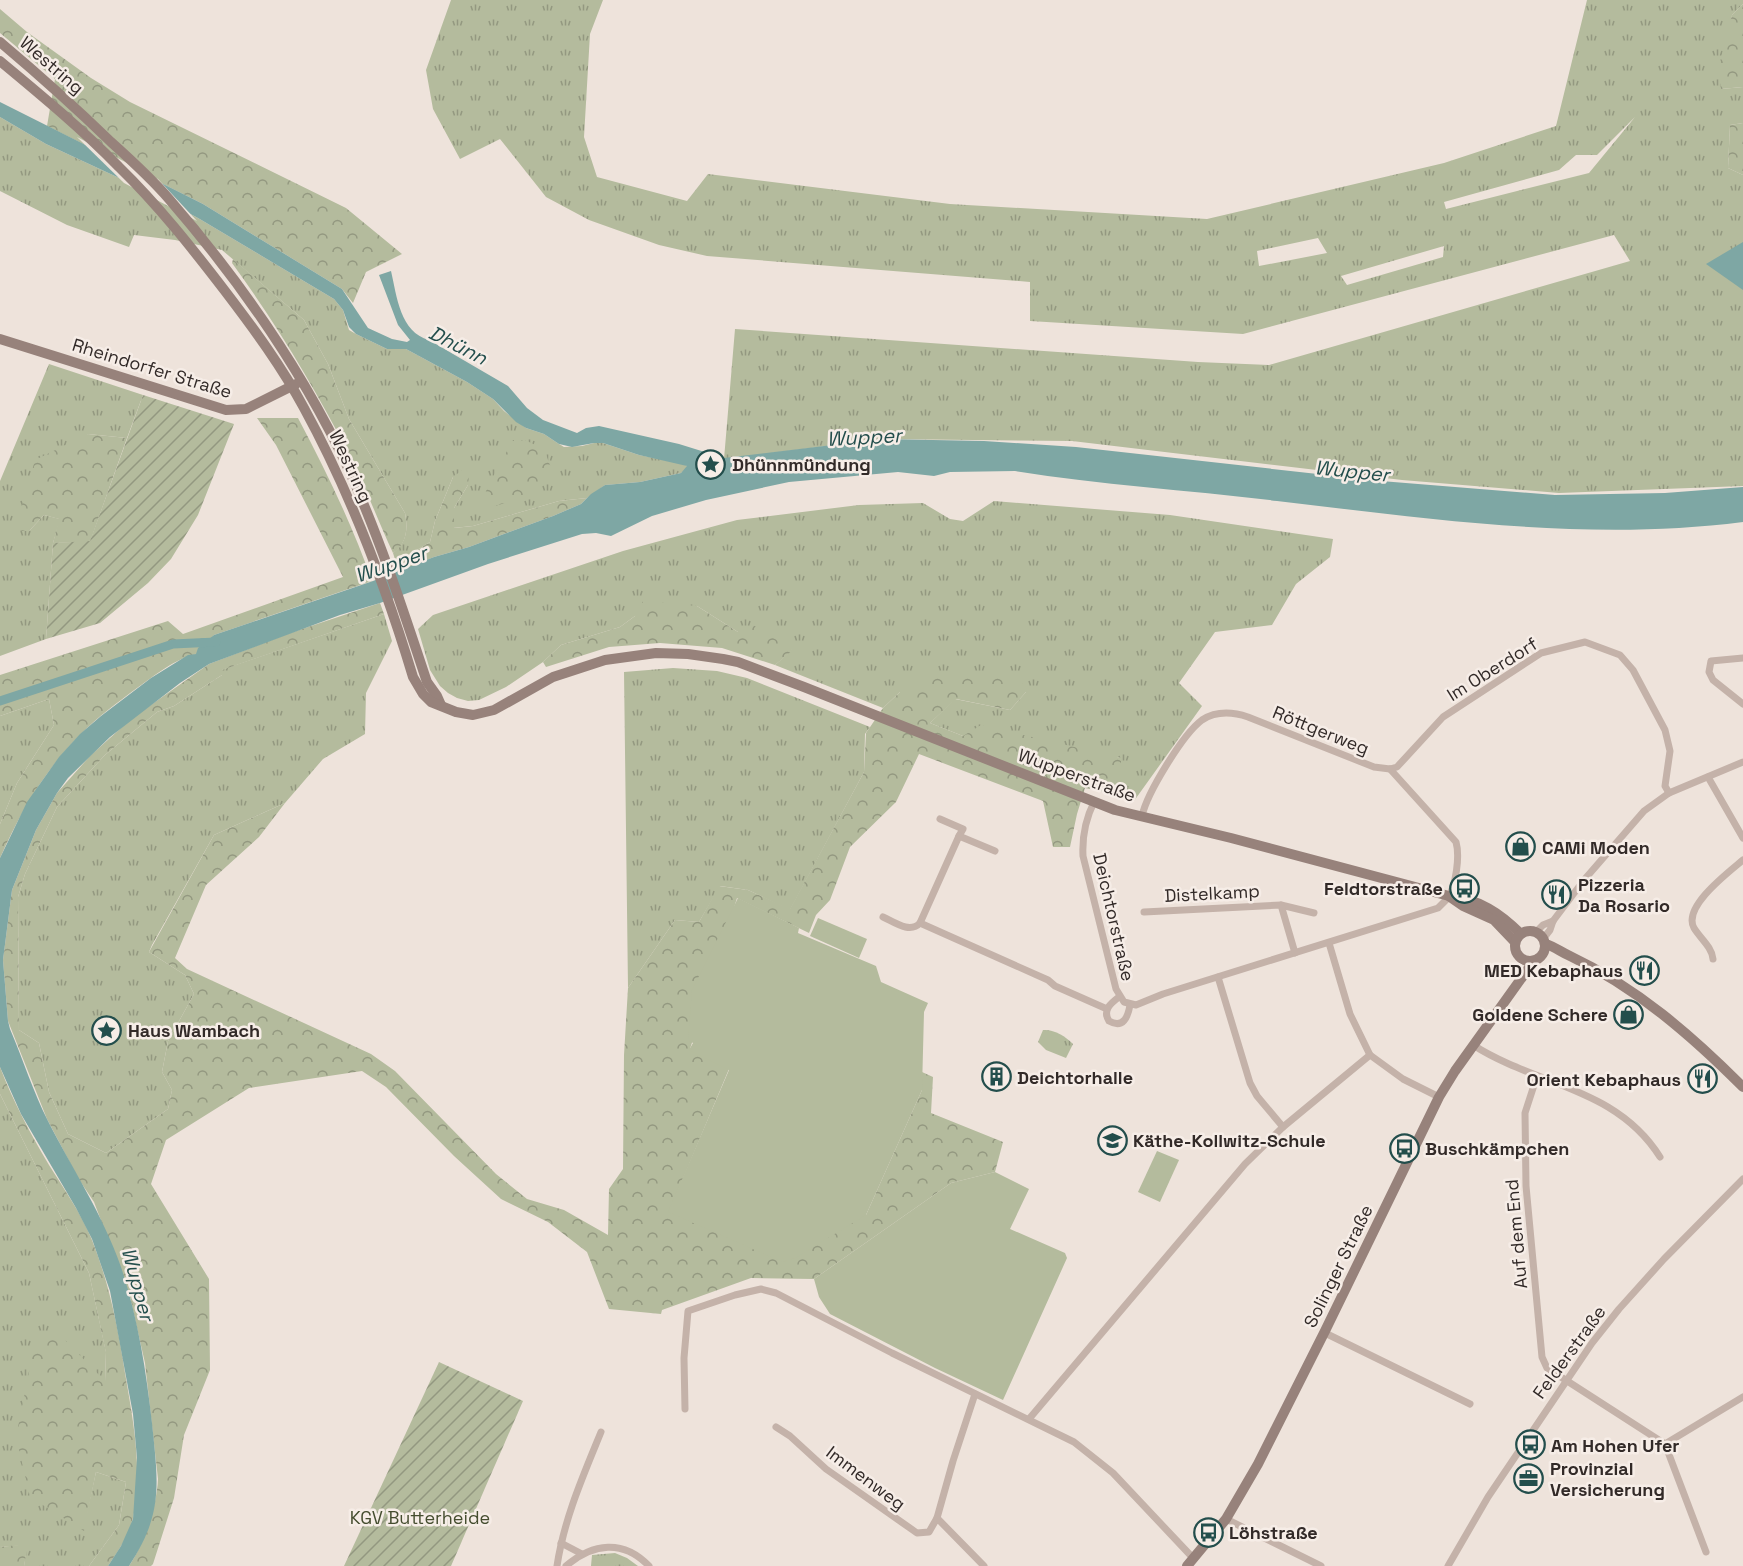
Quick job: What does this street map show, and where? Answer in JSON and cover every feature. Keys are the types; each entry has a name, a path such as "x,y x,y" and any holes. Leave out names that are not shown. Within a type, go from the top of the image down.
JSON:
{"main road":[{"name":"Westring","path":"0,42 54,88 168,198 259,313 296,383"},
{"name":"Westring","path":"0,61 47,100 120,167 147,196 198,255 296,383"},
{"name":"Rheindorfer Straße","path":"0,339 226,410 246,409 296,383"},
{"name":"Wupperstraße","path":"296,383 348,468 412,655 438,696 441,705 464,714 484,713 502,706 553,677 605,660 638,654 688,654 738,662 1115,810 1449,896 1466,898 1495,911 1518,938"},
{"path":"1542,942 1533,962 1527,962 1519,957 1515,950 1518,938 1529,931 1542,942 1555,946 1565,954 1614,979 1646,1000 1743,1087"},
{"path":"1519,957 1519,980"},
{"name":"Solinger Straße","path":"1190,1562 1226,1519 1258,1464 1439,1096 1533,962"}],"street":[{"name":"Im Oberdorf","path":"1390,769 1397,767 1443,717 1519,666 1541,652 1585,642 1620,655 1633,670 1665,730 1670,751 1665,786 1669,793"},
{"path":"1743,658 1711,661 1708,672 1713,680 1743,704"},
{"name":"Röttgerweg","path":"1142,816 1145,803 1183,740 1202,721 1213,715 1235,713 1374,767 1390,769"},
{"path":"1542,942 1553,921 1644,811 1669,793 1743,762"},
{"path":"920,923 1107,1009 1124,1002 1136,1005 1163,994 1438,908 1449,896 1458,862 1459,852 1456,842 1390,769"},
{"path":"1708,777 1743,838"},
{"name":"Deichtorstraße","path":"1094,802 1085,824 1082,842 1083,856 1101,936 1124,1002"},
{"path":"883,917 909,929 917,927 920,923 963,828 940,819"},
{"path":"959,836 995,851"},
{"path":"1713,959 1712,953 1692,925 1691,916 1712,886 1743,860"},
{"name":"Distelkamp","path":"1281,905 1295,953"},
{"name":"Distelkamp","path":"1144,912 1281,905 1314,913"},
{"path":"1329,943 1350,1014 1370,1055 1403,1078 1439,1096"},
{"path":"1218,977 1250,1083 1257,1096 1283,1127"},
{"path":"1107,1009 1107,1019 1118,1024 1126,1019 1124,1002"},
{"path":"1473,1045 1494,1059 1585,1094 1620,1114 1649,1140 1660,1157"},
{"path":"1029,1419 1238,1172 1283,1127 1370,1055"},
{"name":"Auf dem End","path":"1537,1076 1525,1113 1526,1186 1542,1357 1547,1368 1665,1444"},
{"name":"Felderstraße","path":"1448,1566 1488,1497 1567,1380 1619,1309 1664,1259 1743,1179"},
{"path":"685,1409 684,1358 688,1311 761,1289 776,1293 1074,1442 1113,1473 1190,1562"},
{"path":"1324,1333 1470,1404"},
{"path":"975,1394 953,1461 938,1518 984,1566"},
{"path":"1706,1552 1665,1444 1743,1397"},
{"name":"Immenweg","path":"776,1427 790,1436 826,1469 917,1533 929,1532 938,1518"},
{"path":"557,1566 569,1512 601,1432"},
{"path":"1226,1519 1321,1566"},
{"path":"561,1543 582,1554"},
{"path":"567,1566 582,1554 595,1549 614,1548 637,1555 649,1566"}],"green space":[{"path":"451,0 603,0 590,34 584,137 597,177 687,201 708,174 950,204 1207,219 1444,163 1556,126 1587,0 1743,0 1743,4 1732,15 1721,89 1743,87 1743,123 1730,125 1728,168 1743,175 1743,486 1559,493 1402,480 1072,441 882,439 724,459 735,329 1269,365 1630,261 1614,235 1243,334 1030,321 1030,282 707,256 659,245 589,220 546,197 500,139 460,159 433,109 426,70","holes":["1635,117 1589,173 1446,209 1444,202 1559,170 1576,155 1597,155","1318,238 1327,253 1259,266 1257,251","1444,246 1443,257 1347,285 1341,276"]},
{"path":"1743,4 1743,87 1721,89 1718,70 1732,15"},
{"path":"0,9 27,32 91,78 130,102 346,208 402,254 366,272 353,303 342,289 203,204 47,126 55,79 0,33"},
{"path":"0,117 46,144 145,190 198,218 334,299 343,310 349,330 387,349 406,349 467,382 493,399 526,428 544,434 564,447 603,443 639,455 684,464 687,468 681,473 640,482 605,485 587,498 559,501 473,526 453,528 454,508 468,485 453,477 435,521 430,542 404,558 403,570 399,572 393,553 404,540 405,513 349,419 328,364 304,320 222,250 175,240 134,235 129,247 67,225 0,191"},
{"path":"1743,123 1743,175 1728,168 1730,125"},
{"path":"233,259 304,320 328,364 349,419 405,513 404,541 393,553 356,468 337,431 280,333 232,263"},
{"path":"49,364 143,395 127,438 88,434 29,531 44,515 60,519 53,543 46,639 0,656 0,481"},
{"path":"143,395 234,424 198,515 171,559 148,583 100,623 46,639 53,543 90,541"},
{"path":"257,418 298,418 338,498 372,581 214,635 197,654 173,663 107,710 67,749 44,778 16,825 0,858 0,824 17,783 54,725 49,699 0,716 0,675 168,621 183,634 343,577 276,445"},
{"path":"88,434 127,438 90,542 53,543 59,519 44,515 29,531 15,531 35,460"},
{"path":"513,440 527,441 544,449 551,468 525,495 490,507 482,502"},
{"path":"470,464 468,485 454,508 454,528 473,526 559,501 587,498 581,504 553,516 403,570 404,558 430,542 435,521 453,477"},
{"path":"994,501 1170,515 1333,539 1330,557 1296,584 1272,625 1215,632 1179,683 1202,706 1134,801 1121,795 1121,758 963,736 930,723 955,699 1010,710 1026,692 900,692 883,708 775,665 792,650 738,632 697,606 635,616 620,627 561,645 543,662 506,687 479,700 468,701 457,698 440,686 430,670 418,629 433,615 623,551 737,520 859,505 923,503 950,519 963,521"},
{"path":"643,601 697,606 738,632 753,625 793,650 775,665 722,648 660,643 609,647 546,667 543,662 561,645 620,627 635,616"},
{"path":"380,603 384,614 222,670 222,675 174,706 157,712 105,755 57,807 25,874 18,897 19,1030 39,1043 49,1092 68,1134 106,1153 168,1109 172,1090 162,1072 168,1041 194,994 185,975 149,952 214,835 285,803 259,837 206,885 175,958 187,969 371,1054 395,1071 496,1174 527,1199 564,1210 608,1235 609,1189 623,1169 624,1055 628,988 675,920 699,922 719,886 748,890 790,909 864,772 866,733 883,708 900,692 930,675 1019,677 1026,692 1010,710 956,699 930,723 963,736 981,725 1121,758 1121,795 1085,788 1070,847 1053,847 1043,801 919,754 896,802 850,847 830,900 816,915 809,933 737,898 690,1049 729,1069 669,1212 866,1215 922,1090 922,1072 933,1077 931,1113 1003,1142 995,1172 951,1183 814,1279 751,1278 662,1310 661,1314 609,1309 587,1252 548,1222 501,1199 454,1156 386,1087 362,1071 249,1088 166,1140 151,1184 209,1279 210,1370 184,1435 174,1498 153,1564 151,1566 129,1566 149,1524 158,1479 145,1363 130,1297 94,1202 78,1178 47,1119 8,1021 3,960 12,890 36,830 57,793 90,756 131,719 209,664 290,633"},
{"path":"384,614 392,641 366,693 365,734 323,759 285,803 214,835 152,945 149,952 185,975 194,994 168,1041 162,1072 172,1090 168,1109 106,1153 68,1134 49,1092 39,1043 19,1030 18,897 25,874 57,807 105,755 157,712 174,706 222,675 221,670"},
{"path":"673,668 717,671 747,678 870,727 865,734 864,772 790,910 748,890 720,886 699,922 675,920 628,988 624,672"},
{"path":"49,699 54,725 17,783 0,824 0,716"},
{"path":"738,898 799,928 798,933 876,966 881,982 928,1003 924,1012 922,1090 866,1215 795,1258 782,1262 668,1212 729,1070 689,1050 693,1043 688,1040 692,990"},
{"path":"818,918 867,939 859,958 810,936"},
{"path":"1043,1030 1059,1034 1073,1044 1066,1058 1046,1050 1038,1042"},
{"path":"0,1067 29,1129 88,1230 103,1272 116,1322 134,1427 137,1482 136,1500 129,1531 108,1566 89,1566 119,1525 126,1482 96,1472 84,1531 30,1497 16,1437 33,1352 58,1333 105,1381 106,1353 89,1273 0,1094"},
{"path":"0,1094 89,1273 106,1352 105,1382 83,1531 96,1472 126,1482 119,1525 89,1566 24,1566 27,1545 0,1547"},
{"path":"1157,1151 1179,1160 1160,1202 1138,1192"},
{"path":"995,1172 1029,1189 1010,1229 1065,1253 1067,1258 1003,1400 830,1314 819,1297 814,1279 951,1183"},
{"name":"KGV Butterheide","path":"439,1362 523,1401 451,1566 344,1566"},
{"path":"28,1544 24,1566 0,1566 0,1547"},
{"path":"615,1553 638,1566 591,1566 592,1555"}],"water":[{"path":"0,102 203,204 342,289 368,328 392,339 407,342 410,340 398,325 379,275 391,271 401,312 412,330 508,386 527,408 543,420 577,433 586,428 599,426 679,444 724,458 882,439 984,441 1076,447 1381,481 1555,495 1665,493 1743,487 1743,522 1685,528 1626,530 1510,526 1113,484 1015,471 950,472 934,476 898,472 789,482 706,500 652,516 611,536 596,533 582,534 340,615 209,664 180,683 110,737 68,778 57,793 36,830 12,890 3,960 10,1029 43,1110 97,1211 114,1248 132,1305 144,1364 156,1463 156,1497 148,1530 129,1566 108,1566 121,1546 133,1519 137,1458 133,1414 110,1291 92,1239 21,1114 0,1067 0,858 27,802 59,757 80,734 151,678 188,655 196,654 198,648 214,635 553,516 581,504 605,485 640,482 681,473 687,466 639,455 603,443 572,447 559,444 544,434 526,428 516,422 493,399 467,382 406,349 387,349 356,334 349,327 343,310 334,299 198,218 145,190 46,144 0,117"},
{"path":"1743,242 1743,290 1706,264"}],"pier":[{"path":"77,137 158,179 197,221 124,183"}],"waterway":[{"path":"0,701 173,644 216,642"}],"place":[{"name":"Dhünnmündung","path":"711,464"},
{"name":"CAMi Moden","path":"1521,847"},
{"name":"Feldtorstraße","path":"1464,888"},
{"name":"Pizzeria Da Rosario","path":"1557,894"},
{"name":"MED Kebaphaus","path":"1644,970"},
{"name":"Goldene Schere","path":"1629,1014"},
{"name":"Haus Wambach","path":"107,1030"},
{"name":"Deichtorhalle","path":"996,1077"},
{"name":"Orient Kebaphaus","path":"1702,1079"},
{"name":"Käthe-Kollwitz-Schule","path":"1112,1140"},
{"name":"Buschkämpchen","path":"1404,1148"},
{"name":"Am Hohen Ufer","path":"1530,1445"},
{"name":"Provinzial Versicherung","path":"1529,1478"},
{"name":"Löhstraße","path":"1208,1532"}],"water label":[{"name":"Dhünn","path":"458,345"},
{"name":"Wupper","path":"864,437"},
{"name":"Wupper","path":"1352,471"},
{"name":"Wupper","path":"391,564"},
{"name":"Wupper","path":"138,1284"}]}
